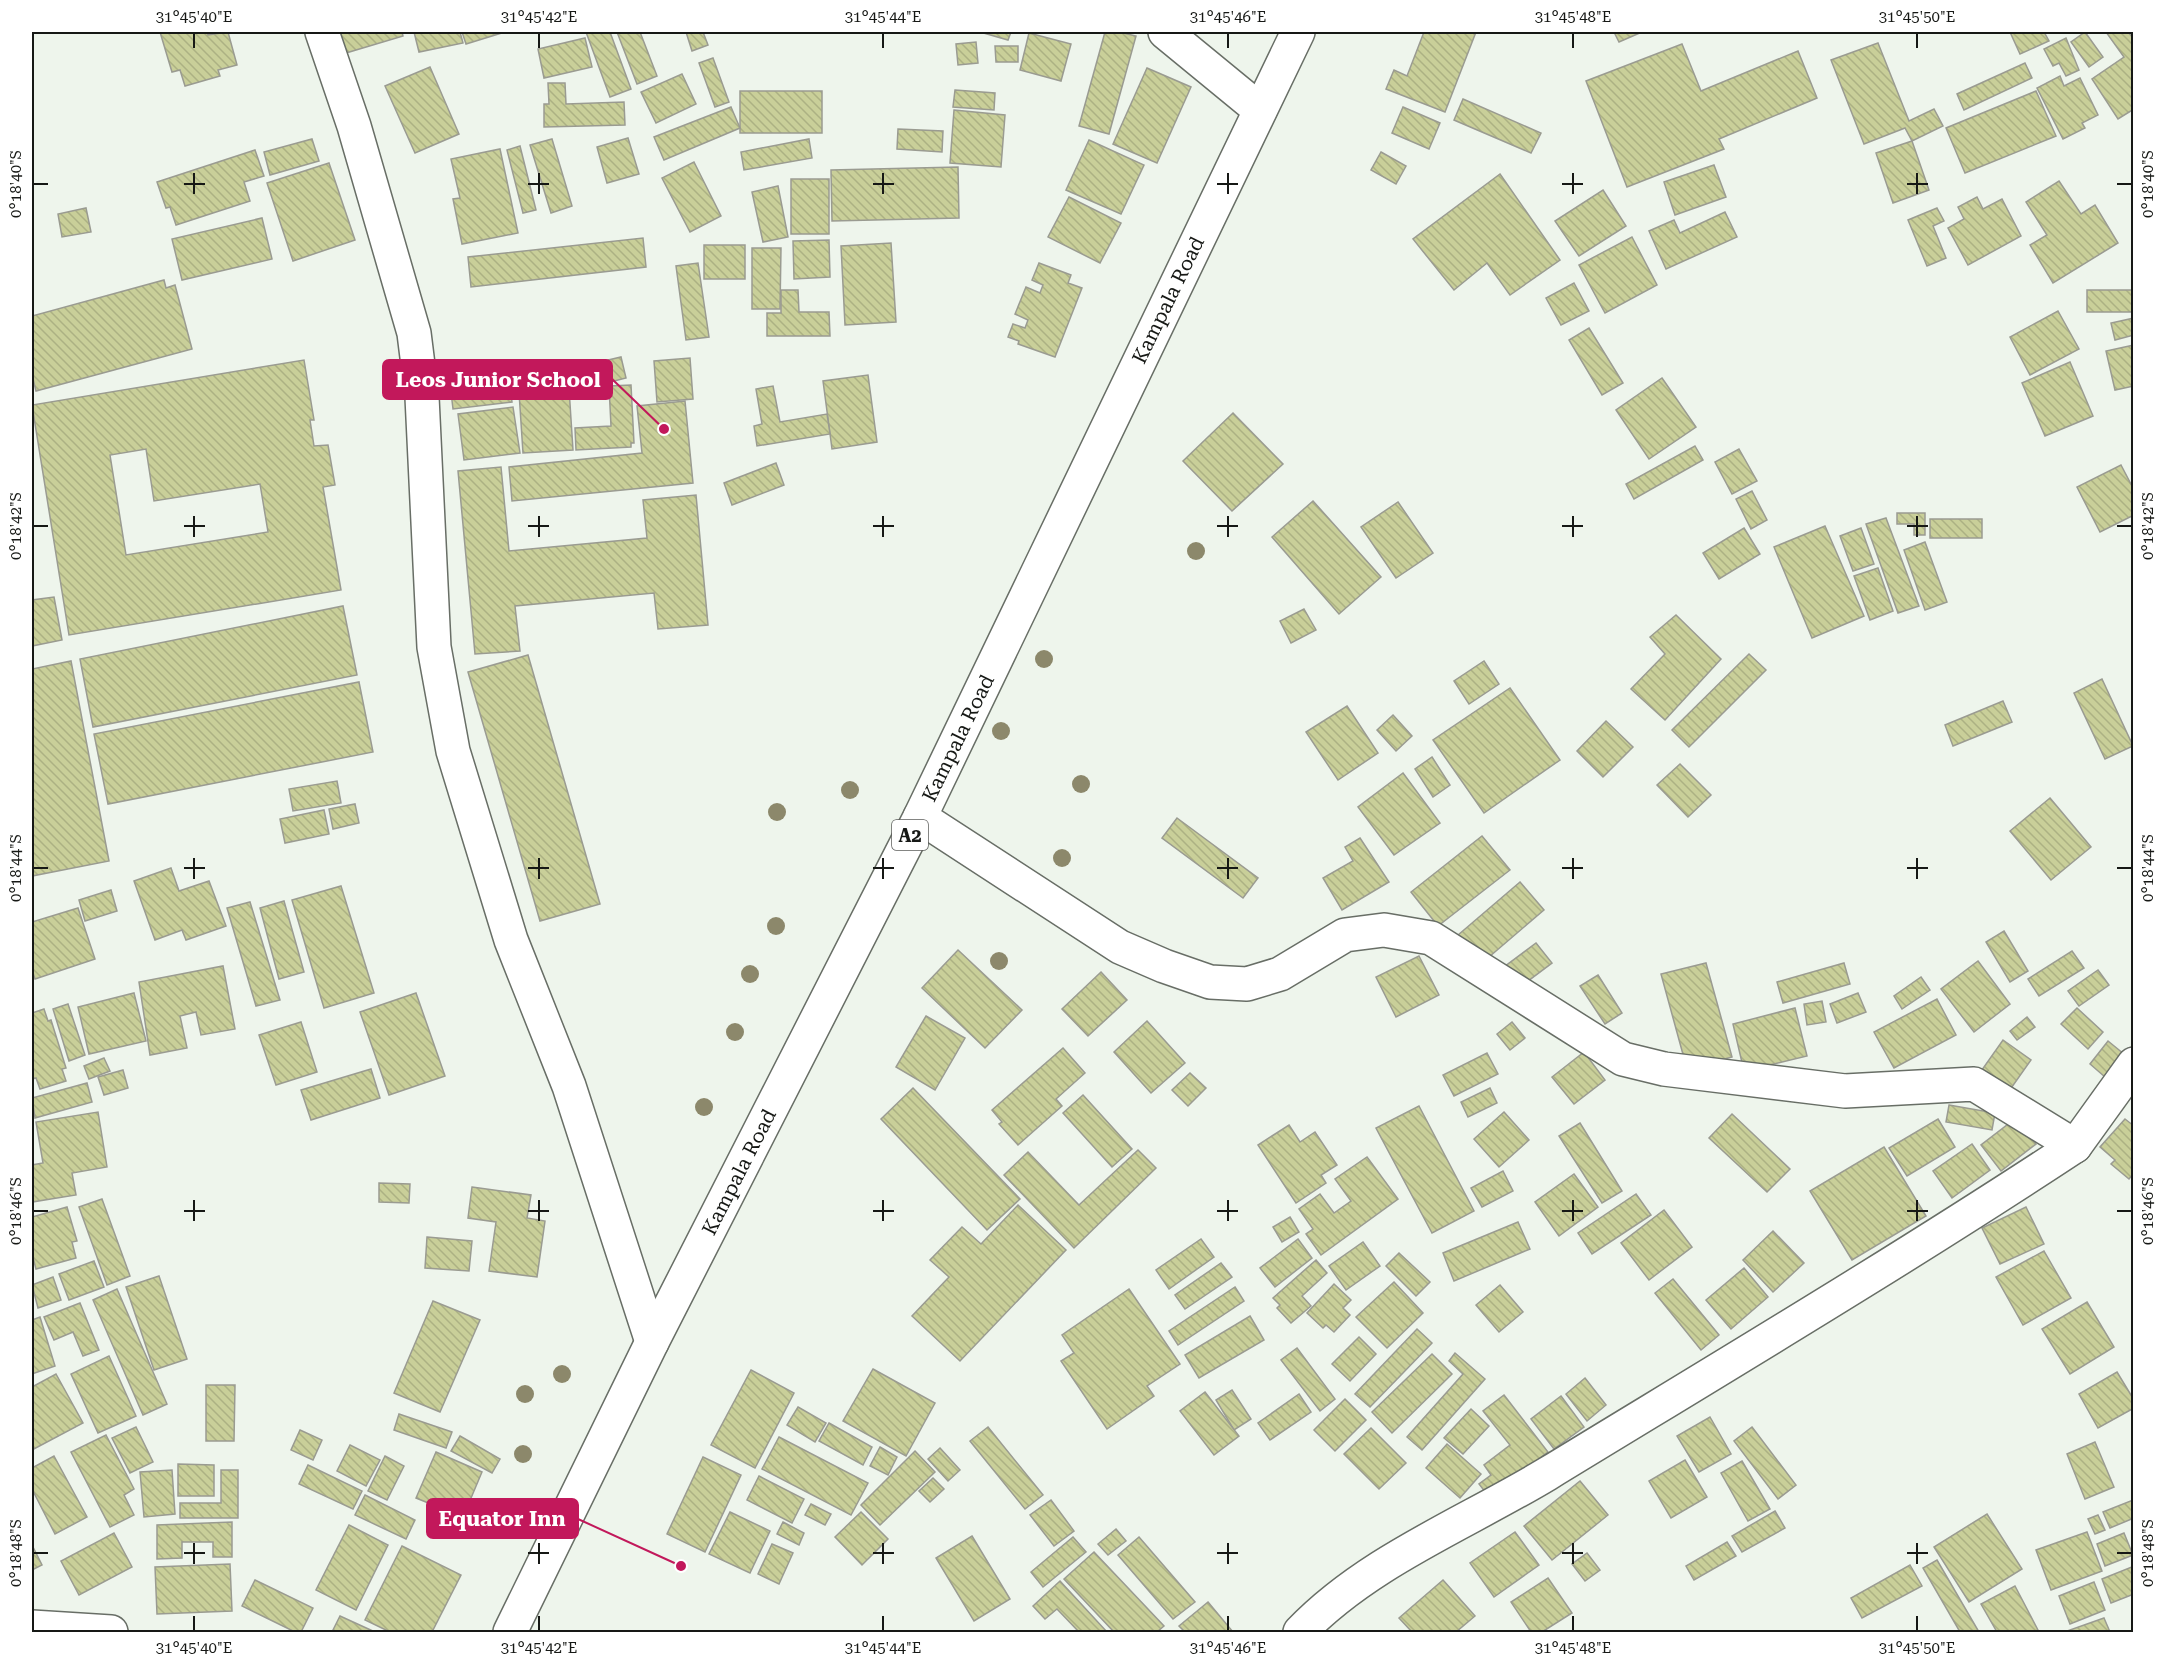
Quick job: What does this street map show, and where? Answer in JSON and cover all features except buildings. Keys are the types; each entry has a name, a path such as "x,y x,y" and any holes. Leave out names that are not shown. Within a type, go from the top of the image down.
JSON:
{"street":[{"path":"322,32 354,126 414,333 422,397 434,647 453,751 511,940 569,1086 652,1341"},
{"path":"1165,32 1260,110"},
{"name":"Kampala Road","path":"510,1632 652,1341 920,816 1298,32"},
{"path":"920,816 1120,947 1210,982 1247,984 1280,974 1345,935 1384,930 1431,938 1623,1059 1664,1069 1845,1091 1974,1084 2075,1146"},
{"path":"1300,1632 1323,1608 1362,1579 1528,1485 1765,1342 1983,1207 2075,1146 2133,1064"},
{"path":"32,1627 111,1632"}],"place":[{"name":"Leos Junior School","path":"664,429"},
{"name":"Equator Inn","path":"681,1566"}]}
